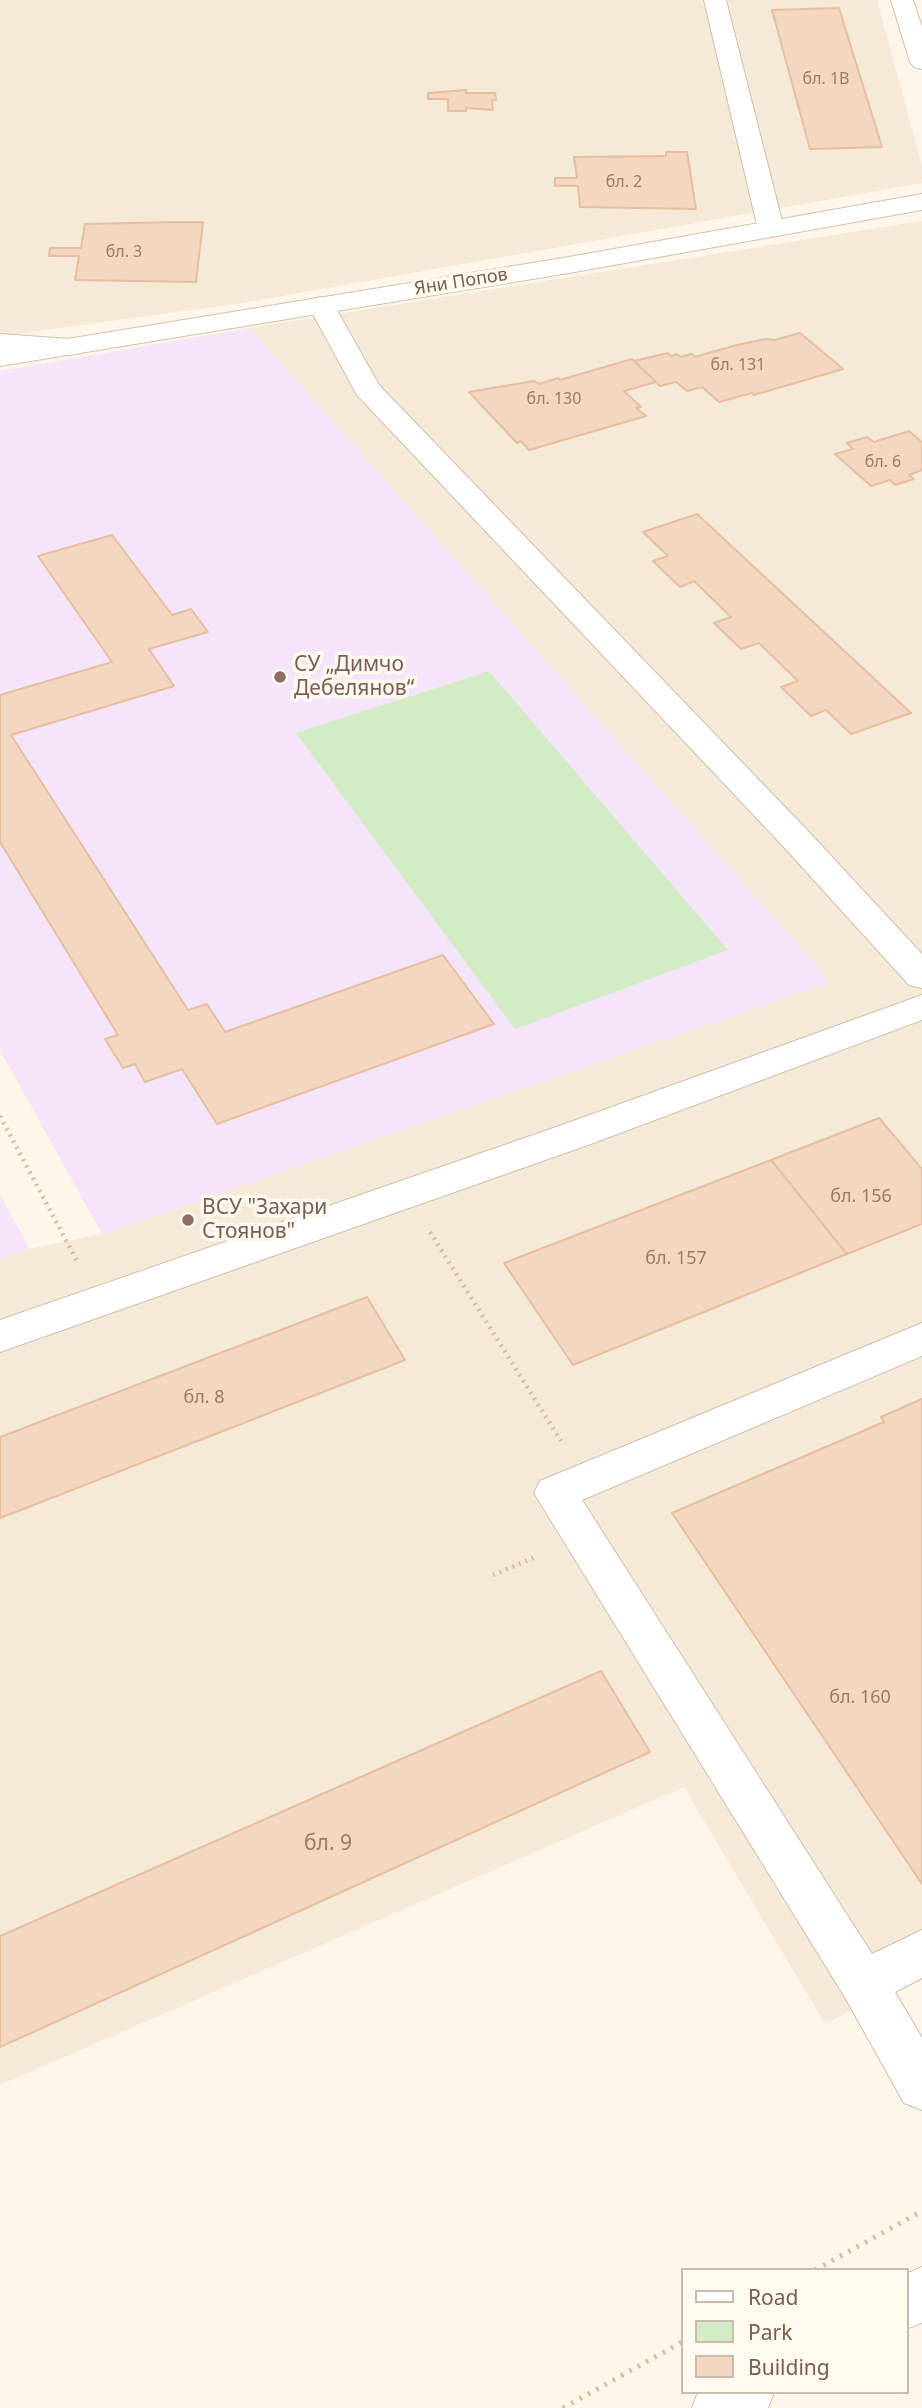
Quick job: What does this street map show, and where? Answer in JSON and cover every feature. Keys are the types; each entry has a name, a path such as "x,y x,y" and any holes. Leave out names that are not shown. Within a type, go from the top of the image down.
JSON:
{"street":[{"path":"715,0 771,229"},
{"path":"902,0 922,62"},
{"name":"Яни Попов","path":"0,358 569,265 922,202"},
{"path":"321,305 367,389 922,975"},
{"path":"0,342 70,347"},
{"path":"0,1336 406,1194 922,1007"},
{"path":"922,1339 555,1493 863,1983 922,2086"},
{"path":"863,1983 922,1953"},
{"path":"719,2408 744,2394"}],"path":[{"path":"0,1116 99,1301"},
{"path":"406,1194 586,1480"},
{"path":"819,2268 922,2211"},
{"path":"563,2408 680,2343"}],"shaded area":[{"path":"0,0 877,0 922,166 922,183 236,304 0,336"},
{"path":"922,221 922,1974 825,2024 684,1787 0,2085 0,1259 30,1249 102,1234 830,982 250,328"},
{"name":"СУ „Димчо Дебелянов“","path":"250,328 831,982 102,1234 0,1050 0,371"},
{"path":"0,1195 30,1249 0,1259"}],"green space":[{"path":"489,671 728,950 515,1029 296,733"}],"building":[{"path":"839,8 882,147 810,149 772,10"},
{"path":"466,90 466,93 495,93 496,100 492,100 493,110 466,108 466,111 448,111 448,99 428,99 428,93"},
{"path":"666,152 687,152 696,209 580,207 578,186 555,186 555,178 577,178 574,157 666,156"},
{"path":"203,222 196,282 75,280 79,256 49,256 50,248 81,248 85,224"},
{"path":"800,333 843,369 754,395 752,393 719,402 702,387 687,391 676,382 660,386 634,361 668,353 681,357 692,354 695,357 733,346 765,339 775,340"},
{"path":"632,359 656,382 624,391 641,407 636,408 646,416 529,450 521,441 517,443 469,392 534,381 539,384 558,378 560,380"},
{"path":"909,431 922,442 922,470 909,475 914,479 895,485 890,480 871,486 835,454 853,449 847,443 867,437 874,442"},
{"path":"697,514 911,713 851,734 826,710 811,716 781,687 798,681 759,643 741,649 714,623 731,617 694,581 680,587 653,561 668,556 643,532"},
{"path":"112,535 172,615 191,609 208,632 149,649 174,686 11,735 188,1010 207,1004 225,1032 443,955 494,1024 217,1124 182,1069 145,1082 135,1064 123,1068 105,1039 118,1035 0,842 0,695 112,662 38,556"},
{"path":"879,1118 922,1169 922,1224 847,1254 771,1160"},
{"path":"771,1160 847,1254 573,1365 504,1263"},
{"path":"367,1297 405,1360 0,1518 0,1437"},
{"path":"922,1399 922,1884 672,1513 884,1422 881,1417"},
{"path":"601,1671 650,1752 0,2047 0,1936"}],"place":[{"name":"СУ „Димчо Дебелянов“","path":"280,677"},
{"name":"ВСУ \"Захари Стоянов\"","path":"188,1220"}]}
